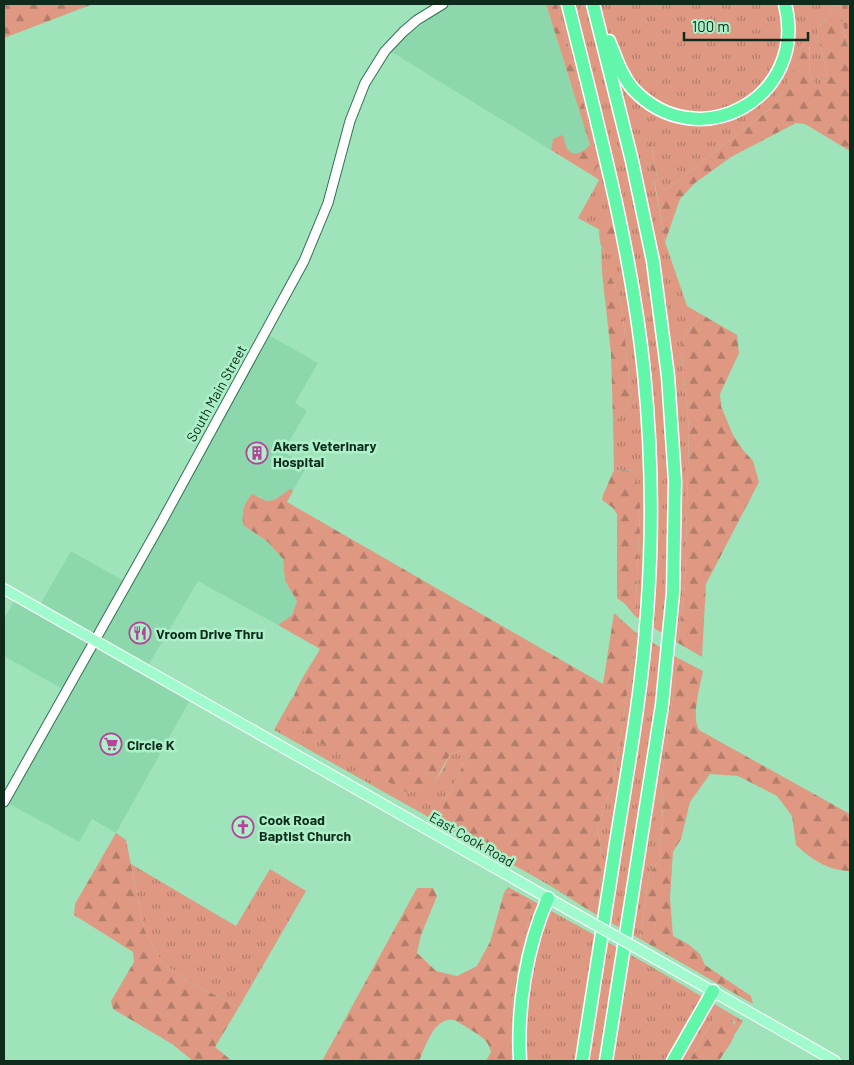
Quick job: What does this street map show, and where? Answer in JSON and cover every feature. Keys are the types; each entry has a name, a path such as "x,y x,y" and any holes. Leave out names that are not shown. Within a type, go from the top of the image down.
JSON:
{"highway":[{"path":"568,4 619,212 630,267 644,374 651,511 649,591 640,690 582,1061"},
{"path":"594,4 618,65 632,88 645,100 660,109 689,118 702,118 716,117 739,109 769,87 782,66 786,54 789,28 785,4"},
{"path":"594,4 632,161 653,261 668,376 675,490 673,593 662,705 606,1061"},
{"path":"520,1061 523,985 534,937 548,898"},
{"path":"673,1061 713,992"}],"main road":[{"name":"East Cook Road","path":"4,589 835,1061"}],"street":[{"name":"South Main Street","path":"4,802 304,261 328,203 350,121 364,83 385,51 403,32 417,20 443,4"}],"shaded area":[{"path":"438,4 546,4 590,145 579,153 573,154 565,148 564,137 553,139 551,150 390,51 409,34 442,10"},
{"path":"263,332 318,363 295,403 307,411 283,452 307,466 293,491 288,490 274,500 267,501 257,495 243,525 268,542 283,559 285,581 297,601 292,615 278,625 198,581 149,664 195,691 116,833 92,819 79,842 4,801 66,691 4,656 4,619 17,596 38,608 71,551 124,581"}],"green space":[{"path":"4,4 93,4 4,38"},
{"path":"546,4 557,4 600,165 590,174 551,150 553,139 562,135 570,152 581,152 590,145"},
{"path":"557,4 839,4 817,29 828,75 822,90 817,89 810,73 810,47 802,42 798,63 777,103 666,190 658,183 650,136 655,187 665,242 687,306 699,313 697,320 686,334 681,346 689,430 685,586 678,643 635,616 640,514 634,471 614,470 613,421 620,417 631,400 623,317 620,298 609,272 606,270 602,272 601,247 605,252 600,222 600,230 578,218 599,180 590,174 600,165"},
{"path":"839,4 847,45 850,48 850,151 805,124 796,123 731,157 695,183 680,199 665,242 647,138 650,136 658,183 666,190 777,103 797,63 804,39 808,41 810,75 817,88 822,89 828,75 817,29"},
{"path":"840,4 850,4 850,48 847,45"},
{"path":"609,214 613,217 616,239 614,248 605,252 601,244 600,229 604,215"},
{"path":"606,270 609,272 620,298 631,400 620,417 613,421 611,354 602,272"},
{"path":"699,313 737,335 739,353 720,394 721,406 733,435 753,461 759,482 706,584 702,657 678,643 685,586 689,430 681,346 686,334 697,320"},
{"path":"614,470 634,471 639,492 640,514 635,616 617,598 617,514 613,508 602,500"},
{"path":"290,489 293,491 287,502 603,684 614,613 635,632 635,644 613,782 597,828 602,864 597,915 542,878 445,820 443,812 444,801 453,787 467,755 465,750 450,754 437,778 430,786 408,793 364,769 296,726 291,719 292,701 320,649 278,625 292,615 297,601 285,581 283,559 268,542 243,525 245,505 252,494 267,501 274,500"},
{"path":"635,632 678,658 661,782 663,806 659,860 649,874 640,939 597,915 602,864 597,828 613,782 635,644"},
{"path":"678,658 703,671 696,709 699,730 850,814 850,871 834,869 814,860 796,845 792,816 777,796 738,776 710,774 690,802 681,839 673,852 670,898 673,936 688,944 700,954 705,965 751,996 753,1004 640,939 649,874 659,860 663,806 661,782"},
{"path":"293,696 291,718 408,793 430,784 439,776 450,754 465,750 467,755 453,787 444,801 542,878 582,906 549,885 274,730"},
{"path":"116,833 126,840 144,929 163,964 199,987 239,1007 215,1047 232,1061 193,1061 172,1044 113,1009 111,1001 134,962 133,952 74,915 75,904"},
{"path":"131,864 236,926 270,869 306,891 239,1007 199,987 163,964 144,929"},
{"path":"508,887 647,964 743,1021 735,1034 735,1022 722,1012 715,1017 689,1061 511,1061 513,990 532,906 509,892 504,893"},
{"path":"417,888 433,888 437,896 421,935 417,953 436,971 457,976 477,966 490,942 504,893 520,895 527,899 532,906 513,990 511,1061 486,1061 491,1052 486,1041 460,1023 454,1020 447,1020 441,1023 431,1034 419,1061 322,1061"},
{"path":"722,1012 730,1017 735,1029 732,1041 719,1061 689,1061 715,1017"}],"place":[{"name":"Akers Veterinary Hospital","path":"257,453"},
{"name":"Vroom Drive Thru","path":"140,633"},
{"name":"Circle K","path":"111,744"},
{"name":"Cook Road Baptist Church","path":"243,827"}]}
